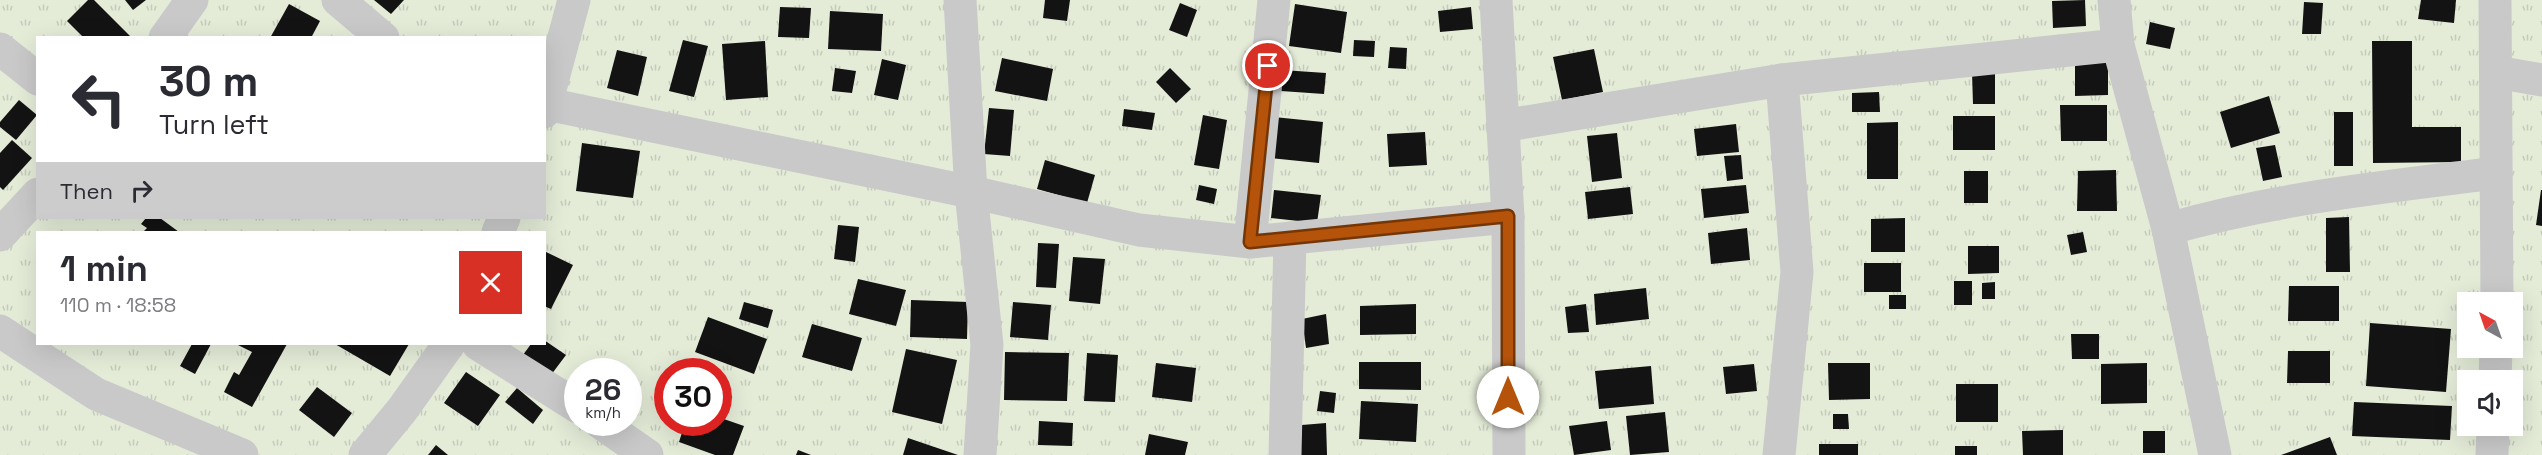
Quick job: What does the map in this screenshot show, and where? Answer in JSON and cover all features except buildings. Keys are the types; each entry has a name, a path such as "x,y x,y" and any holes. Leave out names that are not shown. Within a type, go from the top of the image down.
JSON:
{"street":[{"path":"166,36 192,0"},
{"path":"338,0 381,36"},
{"path":"574,0 546,108 971,192 1139,230 1250,242 1508,216"},
{"path":"960,0 971,192 987,345 980,455"},
{"path":"1250,242 1274,0"},
{"path":"1496,0 1508,216 1509,455"},
{"path":"2114,0 2118,45 2168,229 2215,455"},
{"path":"2495,0 2497,292"},
{"path":"1502,126 1782,80 2118,45"},
{"path":"0,49 36,78"},
{"path":"2496,72 2542,80"},
{"path":"1779,455 1797,272 1782,80"},
{"path":"2168,229 2219,214 2365,189 2496,173"},
{"path":"0,236 36,196"},
{"path":"1285,455 1290,238"},
{"path":"0,331 96,394 242,455"},
{"path":"365,455 402,410 448,345"},
{"path":"480,345 564,398"},
{"path":"620,436 647,455"},
{"path":"2492,455 2493,436"}],"green space":[{"path":"0,0 2542,0 2542,455 0,455"}],"route":[{"path":"1268,66 1250,242 1508,216 1508,397"}]}
